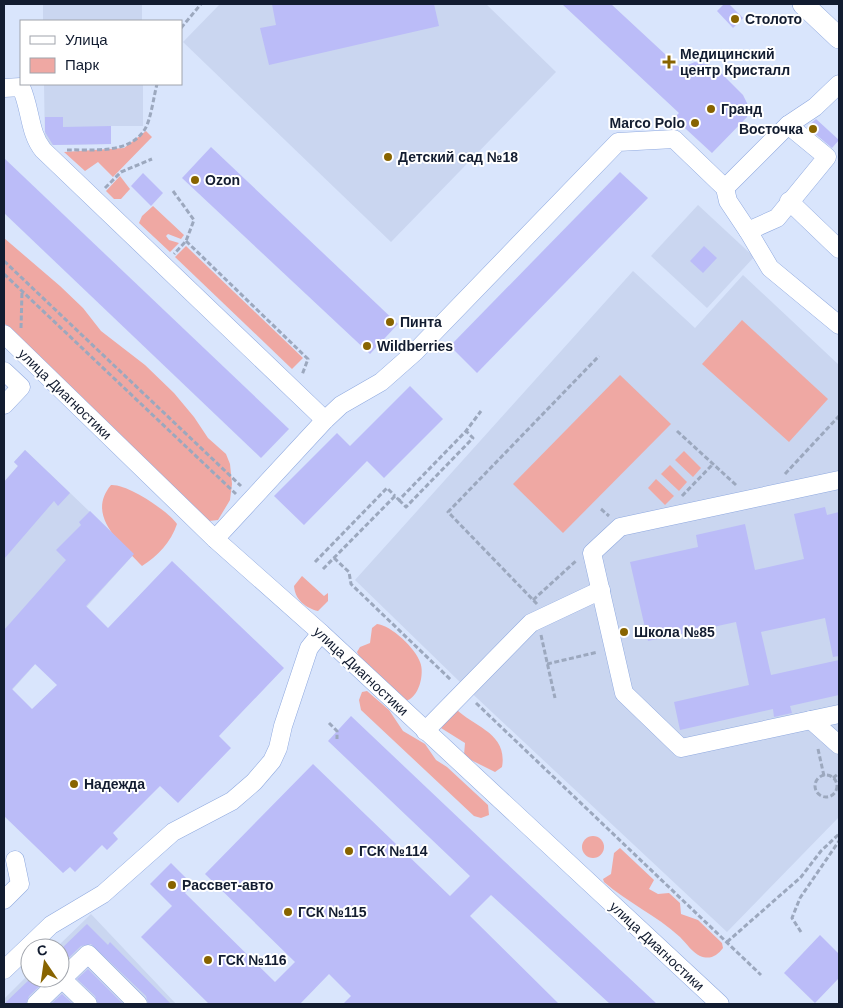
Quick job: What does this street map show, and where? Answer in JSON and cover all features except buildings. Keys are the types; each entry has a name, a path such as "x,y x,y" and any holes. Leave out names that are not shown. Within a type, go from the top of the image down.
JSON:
{"main road":[{"path":"803,4 839,38"}],"street":[{"path":"725,188 788,125 815,107 839,84"},
{"path":"4,88 21,87 28,103 35,138 47,154 325,420"},
{"path":"748,231 776,218 827,157 788,125"},
{"path":"215,539 340,406 381,382 416,352 618,142 674,139 725,188 728,202 770,268 839,325"},
{"path":"790,201 839,250"},
{"name":"улица Диагностики","path":"4,334 215,539 321,633 720,1004"},
{"path":"4,405 38,369"},
{"path":"4,371 21,387"},
{"path":"839,480 620,527 592,553 624,693 681,748 839,714"},
{"path":"425,731 531,623 601,590"},
{"path":"4,970 51,925 103,894 173,832 232,801 254,782 272,761 278,748 283,726 309,648 321,633"},
{"path":"812,720 839,746"},
{"path":"4,900 20,884 15,860"},
{"path":"70,971 88,954 138,1004"},
{"path":"70,986 88,1004"},
{"path":"36,1004 52,988"}],"path":[{"path":"182,27 201,4"},
{"path":"47,154 64,150 116,148 128,144 146,126 157,85"},
{"path":"94,199 121,172 152,159"},
{"path":"162,265 186,241 194,220 181,205 173,191"},
{"path":"186,241 308,359 297,393"},
{"path":"4,262 250,502"},
{"path":"4,274 250,502"},
{"path":"21,352 22,292"},
{"path":"555,698 547,664 543,618 533,600 448,512 598,356"},
{"path":"399,500 466,431 481,412"},
{"path":"677,431 713,464 757,498 839,416"},
{"path":"315,562 387,488 406,507 473,438 466,431"},
{"path":"660,518 713,464"},
{"path":"322,569 395,496"},
{"path":"533,600 584,553 592,553"},
{"path":"334,558 349,572 351,584 762,975"},
{"path":"547,664 614,649"},
{"path":"329,723 337,731 337,739"},
{"path":"834,778 839,773"},
{"path":"826,776 834,778 837,786 833,795 826,797 819,795 815,788 819,778 826,776"},
{"path":"727,942 801,877 821,851 839,834"},
{"path":"801,932 792,918 800,898 839,841"}],"shaded area":[{"path":"43,4 142,4 142,20 43,20"},
{"name":"Детский сад №18","path":"220,4 486,4 556,72 391,242 183,42"},
{"path":"44,85 143,85 143,126 111,126 111,144 45,145"},
{"path":"698,205 754,257 707,308 651,256"},
{"name":"Школа №85","path":"633,271 695,328 743,275 839,365 839,817 727,932 462,684 355,580"},
{"path":"25,450 134,554 4,699 4,482 18,466 14,462"},
{"path":"91,914 176,1004 4,1004 4,999 20,983 20,988 70,988 70,938 66,938"}],"green space":[{"path":"146,131 152,137 113,177 98,162 85,171 64,152 124,148"},
{"path":"120,176 130,189 121,199 114,199 106,191"},
{"path":"153,206 184,235 181,239 168,234 166,236 169,240 179,243 170,252 139,223 142,216"},
{"path":"4,238 83,308 101,331 145,365 174,393 208,438 226,454 230,464 232,484 230,500 218,520 209,521 103,422 4,323"},
{"path":"186,246 303,358 292,369 175,257"},
{"path":"742,320 828,399 789,442 702,364"},
{"path":"620,375 671,424 563,533 513,484"},
{"path":"684,451 701,468 693,477 675,460"},
{"path":"670,465 687,482 679,491 661,474"},
{"path":"656,479 674,496 665,505 648,488"},
{"path":"111,485 137,493 165,512 177,524 163,548 142,566 109,529 104,518 102,508 104,496"},
{"path":"302,576 324,596 328,593 328,601 318,611 309,608 296,595 294,586"},
{"path":"377,624 383,625 396,633 418,657 422,672 420,685 414,696 410,699 405,701 360,658 357,652 360,647 370,643 372,628"},
{"path":"367,691 389,710 403,731 425,744 436,760 447,767 488,805 489,815 481,818 474,816 361,710 359,700 362,692"},
{"path":"456,709 488,732 500,746 502,767 495,772 467,758 464,755 465,743 441,728"},
{"path":"593,836 601,839 604,847 601,855 593,858 585,855 582,847 585,839"},
{"path":"620,848 654,880 649,889 658,894 669,893 680,903 681,914 698,920 722,943 723,948 718,953 707,958 697,955 671,929 604,882 603,879 611,874 614,853"}],"place":[{"name":"Столото","path":"735,19"},
{"name":"Медицинский центр Кристалл","path":"669,62"},
{"name":"Гранд","path":"711,109"},
{"name":"Marco Polo","path":"695,123"},
{"name":"Восточка","path":"813,129"},
{"name":"Детский сад №18","path":"388,157"},
{"name":"Ozon","path":"195,180"},
{"name":"Пинта","path":"390,322"},
{"name":"Wildberries","path":"367,346"},
{"name":"Школа №85","path":"624,632"},
{"name":"Надежда","path":"74,784"},
{"name":"ГСК №114","path":"349,851"},
{"name":"Рассвет-авто","path":"172,885"},
{"name":"ГСК №115","path":"288,912"},
{"name":"ГСК №116","path":"208,960"}]}
